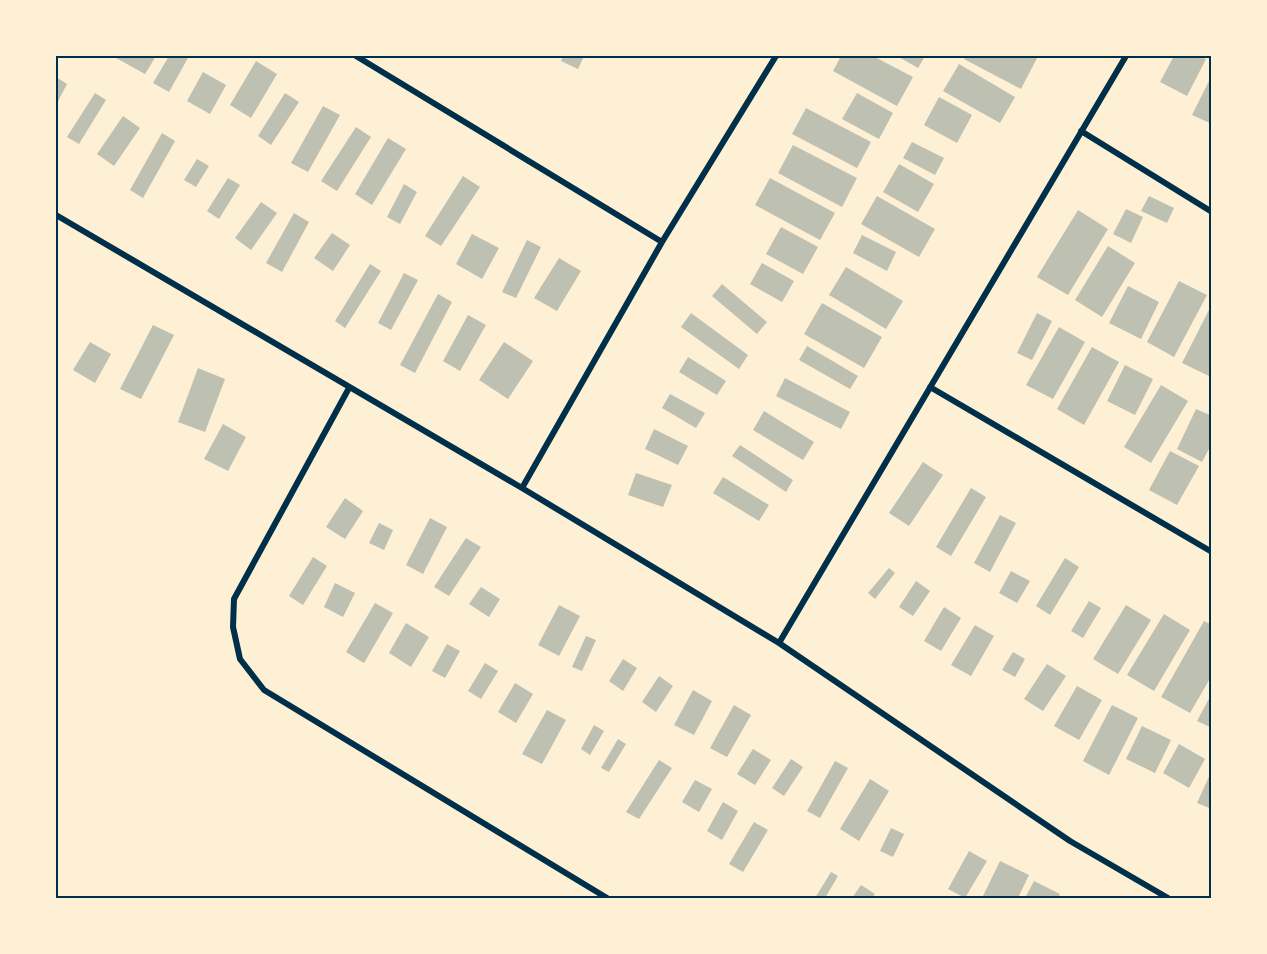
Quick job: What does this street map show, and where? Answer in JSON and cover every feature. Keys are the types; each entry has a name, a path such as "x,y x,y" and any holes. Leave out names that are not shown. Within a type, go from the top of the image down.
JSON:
{"street":[{"path":"356,56 662,242"},
{"path":"522,488 662,242 776,56"},
{"path":"779,643 1126,56"},
{"path":"1081,131 1212,212"},
{"path":"56,215 522,488 779,643 1070,841 1168,898"},
{"path":"930,387 1212,552"},
{"path":"349,388 234,598 233,627 240,659 264,690 607,898"}],"building":[{"path":"118,56 156,56 145,74 116,58"},
{"path":"169,56 189,56 169,92 153,83"},
{"path":"563,56 584,56 578,69 561,61"},
{"path":"841,56 873,56 913,77 897,106 833,71"},
{"path":"897,56 925,56 918,68"},
{"path":"966,56 1031,56 1037,58 1021,89 964,59"},
{"path":"1174,56 1198,56 1206,59 1187,96 1160,82"},
{"path":"256,61 277,74 251,118 230,105"},
{"path":"959,64 1015,97 1000,123 943,91"},
{"path":"203,72 226,85 210,114 187,101"},
{"path":"1212,75 1212,124 1192,115"},
{"path":"56,77 67,84 56,105"},
{"path":"95,93 106,100 79,144 67,137"},
{"path":"285,93 299,102 271,145 258,136"},
{"path":"857,93 893,113 879,139 842,119"},
{"path":"939,97 972,115 957,143 924,125"},
{"path":"323,106 340,115 308,172 291,163"},
{"path":"806,108 871,142 857,168 792,134"},
{"path":"123,116 140,128 114,166 97,154"},
{"path":"356,127 371,137 337,191 321,181"},
{"path":"162,133 175,141 143,198 130,190"},
{"path":"388,138 406,149 372,205 355,194"},
{"path":"912,142 944,158 935,175 903,158"},
{"path":"793,145 857,178 842,207 778,173"},
{"path":"197,159 209,166 196,187 184,180"},
{"path":"899,164 934,184 918,212 883,192"},
{"path":"463,176 480,187 441,246 425,236"},
{"path":"228,178 240,185 219,219 207,211"},
{"path":"770,178 835,213 820,240 755,205"},
{"path":"404,184 417,192 400,224 387,217"},
{"path":"877,196 935,229 919,257 861,224"},
{"path":"1149,196 1174,208 1167,223 1141,211"},
{"path":"261,202 277,213 251,250 235,238"},
{"path":"1126,209 1143,217 1131,243 1113,234"},
{"path":"1078,210 1108,229 1068,295 1037,277"},
{"path":"294,213 309,222 282,272 266,263"},
{"path":"781,227 818,247 803,274 766,254"},
{"path":"332,233 350,245 333,271 314,258"},
{"path":"472,234 499,248 482,279 456,264"},
{"path":"862,235 896,252 887,271 853,253"},
{"path":"527,240 541,247 516,298 502,292"},
{"path":"1108,246 1135,263 1102,317 1075,300"},
{"path":"559,258 581,271 557,311 534,298"},
{"path":"762,263 794,281 782,302 750,284"},
{"path":"370,264 381,271 345,328 335,321"},
{"path":"846,267 903,301 886,329 829,295"},
{"path":"404,273 418,280 391,330 378,323"},
{"path":"1179,281 1207,295 1174,357 1147,342"},
{"path":"722,284 767,322 757,334 712,296"},
{"path":"1128,286 1159,302 1141,339 1109,323"},
{"path":"438,294 452,302 415,373 400,365"},
{"path":"822,303 882,337 864,368 804,334"},
{"path":"1212,304 1212,371 1209,376 1182,363"},
{"path":"691,313 748,355 739,369 681,327"},
{"path":"1037,313 1052,321 1032,360 1017,353"},
{"path":"468,315 486,325 460,371 443,361"},
{"path":"153,325 174,335 141,399 120,389"},
{"path":"1059,327 1085,342 1053,399 1026,385"},
{"path":"90,342 111,354 95,383 73,370"},
{"path":"504,342 533,361 508,399 479,380"},
{"path":"807,346 858,376 850,389 799,360"},
{"path":"1092,347 1119,362 1084,425 1057,409"},
{"path":"688,357 726,381 717,395 679,372"},
{"path":"1125,365 1153,379 1135,415 1107,401"},
{"path":"198,368 225,379 205,432 178,422"},
{"path":"785,378 850,412 841,429 776,396"},
{"path":"1161,385 1188,401 1151,463 1124,447"},
{"path":"670,394 705,413 696,428 662,408"},
{"path":"1196,409 1212,416 1212,443 1202,462 1177,449"},
{"path":"764,411 814,442 803,460 753,430"},
{"path":"223,424 246,437 228,471 204,459"},
{"path":"654,429 688,446 678,465 645,449"},
{"path":"740,445 793,480 786,492 732,456"},
{"path":"1170,451 1199,466 1177,505 1149,490"},
{"path":"923,462 943,475 909,526 889,513"},
{"path":"636,473 672,485 663,507 628,495"},
{"path":"723,477 769,505 759,521 713,493"},
{"path":"971,488 986,497 951,556 936,547"},
{"path":"345,498 363,511 345,539 326,527"},
{"path":"1000,515 1016,523 990,572 974,563"},
{"path":"430,518 447,527 423,574 406,565"},
{"path":"379,523 393,530 384,550 369,543"},
{"path":"466,538 481,547 449,596 434,587"},
{"path":"313,557 327,566 303,605 289,596"},
{"path":"1065,558 1079,567 1050,615 1036,606"},
{"path":"889,568 895,573 875,599 868,593"},
{"path":"1011,571 1030,581 1017,603 999,593"},
{"path":"916,581 930,591 913,616 899,607"},
{"path":"335,583 355,593 343,617 324,607"},
{"path":"481,587 500,599 489,617 469,604"},
{"path":"1089,601 1101,608 1083,638 1071,631"},
{"path":"375,603 393,613 364,663 346,652"},
{"path":"559,605 580,616 559,656 538,645"},
{"path":"1126,605 1151,620 1118,674 1093,659"},
{"path":"944,607 961,618 941,651 924,641"},
{"path":"1164,614 1190,630 1154,691 1127,675"},
{"path":"1204,621 1212,625 1212,675 1190,713 1161,697"},
{"path":"406,623 429,637 411,667 389,653"},
{"path":"975,625 994,636 971,676 951,665"},
{"path":"586,636 596,640 582,671 572,667"},
{"path":"447,644 460,651 445,678 432,671"},
{"path":"1013,652 1025,659 1015,677 1002,670"},
{"path":"623,659 637,668 623,691 609,681"},
{"path":"485,663 498,671 481,699 468,691"},
{"path":"1047,664 1066,676 1043,711 1024,699"},
{"path":"659,676 673,686 656,712 642,702"},
{"path":"515,683 533,694 516,723 498,712"},
{"path":"1077,686 1102,700 1079,740 1054,726"},
{"path":"693,690 712,701 694,735 674,725"},
{"path":"1212,693 1212,728 1197,721"},
{"path":"734,705 751,715 727,757 710,748"},
{"path":"1112,705 1138,718 1109,775 1083,761"},
{"path":"547,710 566,720 542,764 522,754"},
{"path":"594,725 604,731 590,755 581,749"},
{"path":"1142,726 1171,740 1155,773 1126,759"},
{"path":"618,739 626,744 609,772 601,768"},
{"path":"1179,744 1205,759 1189,788 1163,773"},
{"path":"753,749 771,760 755,785 737,774"},
{"path":"791,759 803,767 784,796 772,788"},
{"path":"659,760 672,768 639,819 626,812"},
{"path":"835,761 848,768 820,818 807,811"},
{"path":"1212,770 1212,809 1197,803"},
{"path":"870,779 889,791 859,841 840,829"},
{"path":"695,780 712,789 699,812 682,802"},
{"path":"723,802 738,811 722,840 707,831"},
{"path":"754,822 768,830 743,872 729,864"},
{"path":"891,828 904,834 893,857 880,851"},
{"path":"969,851 987,861 965,898 948,889"},
{"path":"1000,861 1029,875 1018,898 982,898"},
{"path":"831,872 838,876 825,898 815,898"},
{"path":"1034,881 1060,894 1058,898 1025,898"},
{"path":"861,885 875,894 872,898 852,898"}]}
